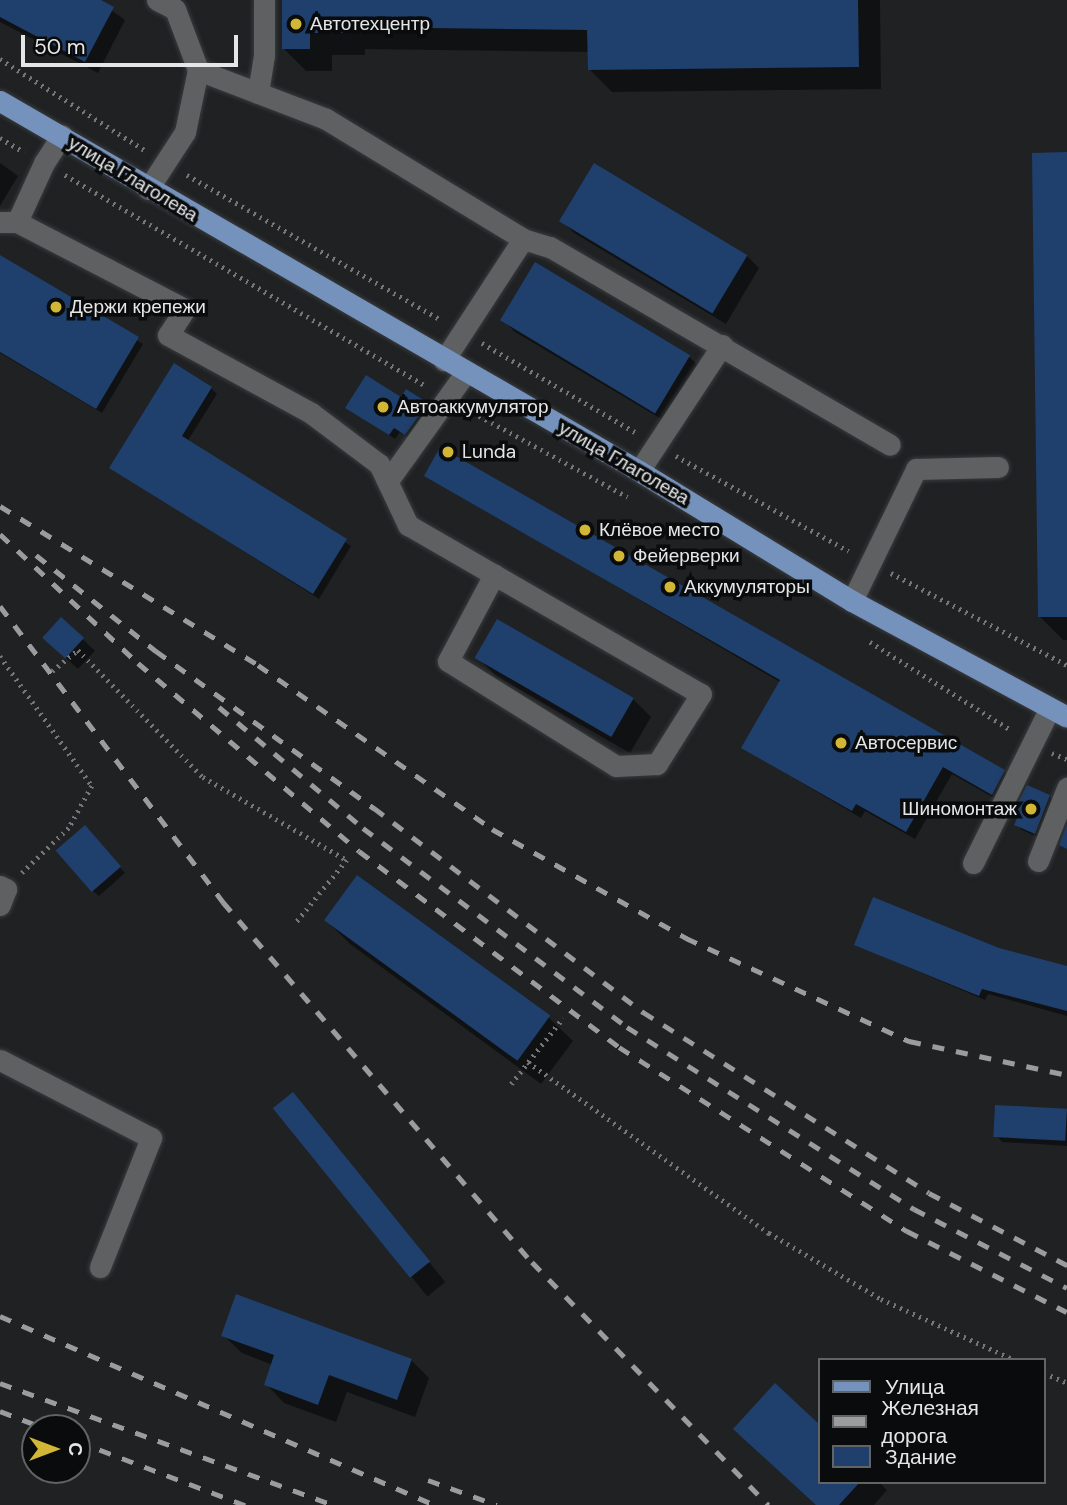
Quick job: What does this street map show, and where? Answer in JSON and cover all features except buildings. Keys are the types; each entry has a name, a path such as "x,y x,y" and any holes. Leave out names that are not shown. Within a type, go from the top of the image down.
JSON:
{"main road":[{"name":"улица Глаголева","path":"0,101 62,135 148,190 639,471 852,601 1059,713"}],"lane":[{"path":"258,93 264,57 264,0"},
{"path":"148,190 185,132 198,70 172,3"},
{"path":"198,70 326,119 523,239 550,247 890,445"},
{"path":"62,135 8,222 185,309 168,335 311,413 379,464 390,478 408,525 701,694 657,764 616,766 448,661 494,575"},
{"path":"444,360 523,239"},
{"path":"639,471 722,345"},
{"path":"390,478 466,372"},
{"path":"852,601 916,469 998,467"},
{"path":"973,863 1034,744 1059,713"},
{"path":"1038,861 1067,788"},
{"path":"0,1060 151,1138 100,1267"}],"path":[{"path":"0,59 167,164 656,444 870,562 1067,665"},
{"path":"0,138 449,399 637,502"},
{"path":"859,635 1034,744 1067,760"},
{"path":"52,671 78,650 204,777 347,860 295,924"},
{"path":"0,656 92,786 69,828 2,893"},
{"path":"511,1084 563,1018"},
{"path":"528,1062 769,1233 881,1300 1011,1358"},
{"path":"1046,1374 1067,1383"}],"railway":[{"path":"0,506 258,665 492,829 686,938 909,1041 1067,1075"},
{"path":"0,534 138,663 359,851 619,1047 907,1231 1067,1312"},
{"path":"36,555 156,651 374,808 643,1012 929,1193 1067,1265"},
{"path":"0,606 223,902 532,1262 768,1505"},
{"path":"219,707 363,828 627,1027 914,1209 1067,1288"},
{"path":"0,1316 434,1505"},
{"path":"0,1383 333,1505"},
{"path":"0,1411 21,1419"},
{"path":"91,1446 245,1505"},
{"path":"428,1480 497,1505"}],"place":[{"name":"Автотехцентр","path":"296,24"},
{"name":"Держи крепежи","path":"56,307"},
{"name":"Автоаккумулятор","path":"383,407"},
{"name":"Lunda","path":"448,452"},
{"name":"Клёвое место","path":"585,530"},
{"name":"Фейерверки","path":"619,556"},
{"name":"Аккумуляторы","path":"670,587"},
{"name":"Автосервис","path":"841,743"},
{"name":"Шиномонтаж","path":"1031,809"}]}
